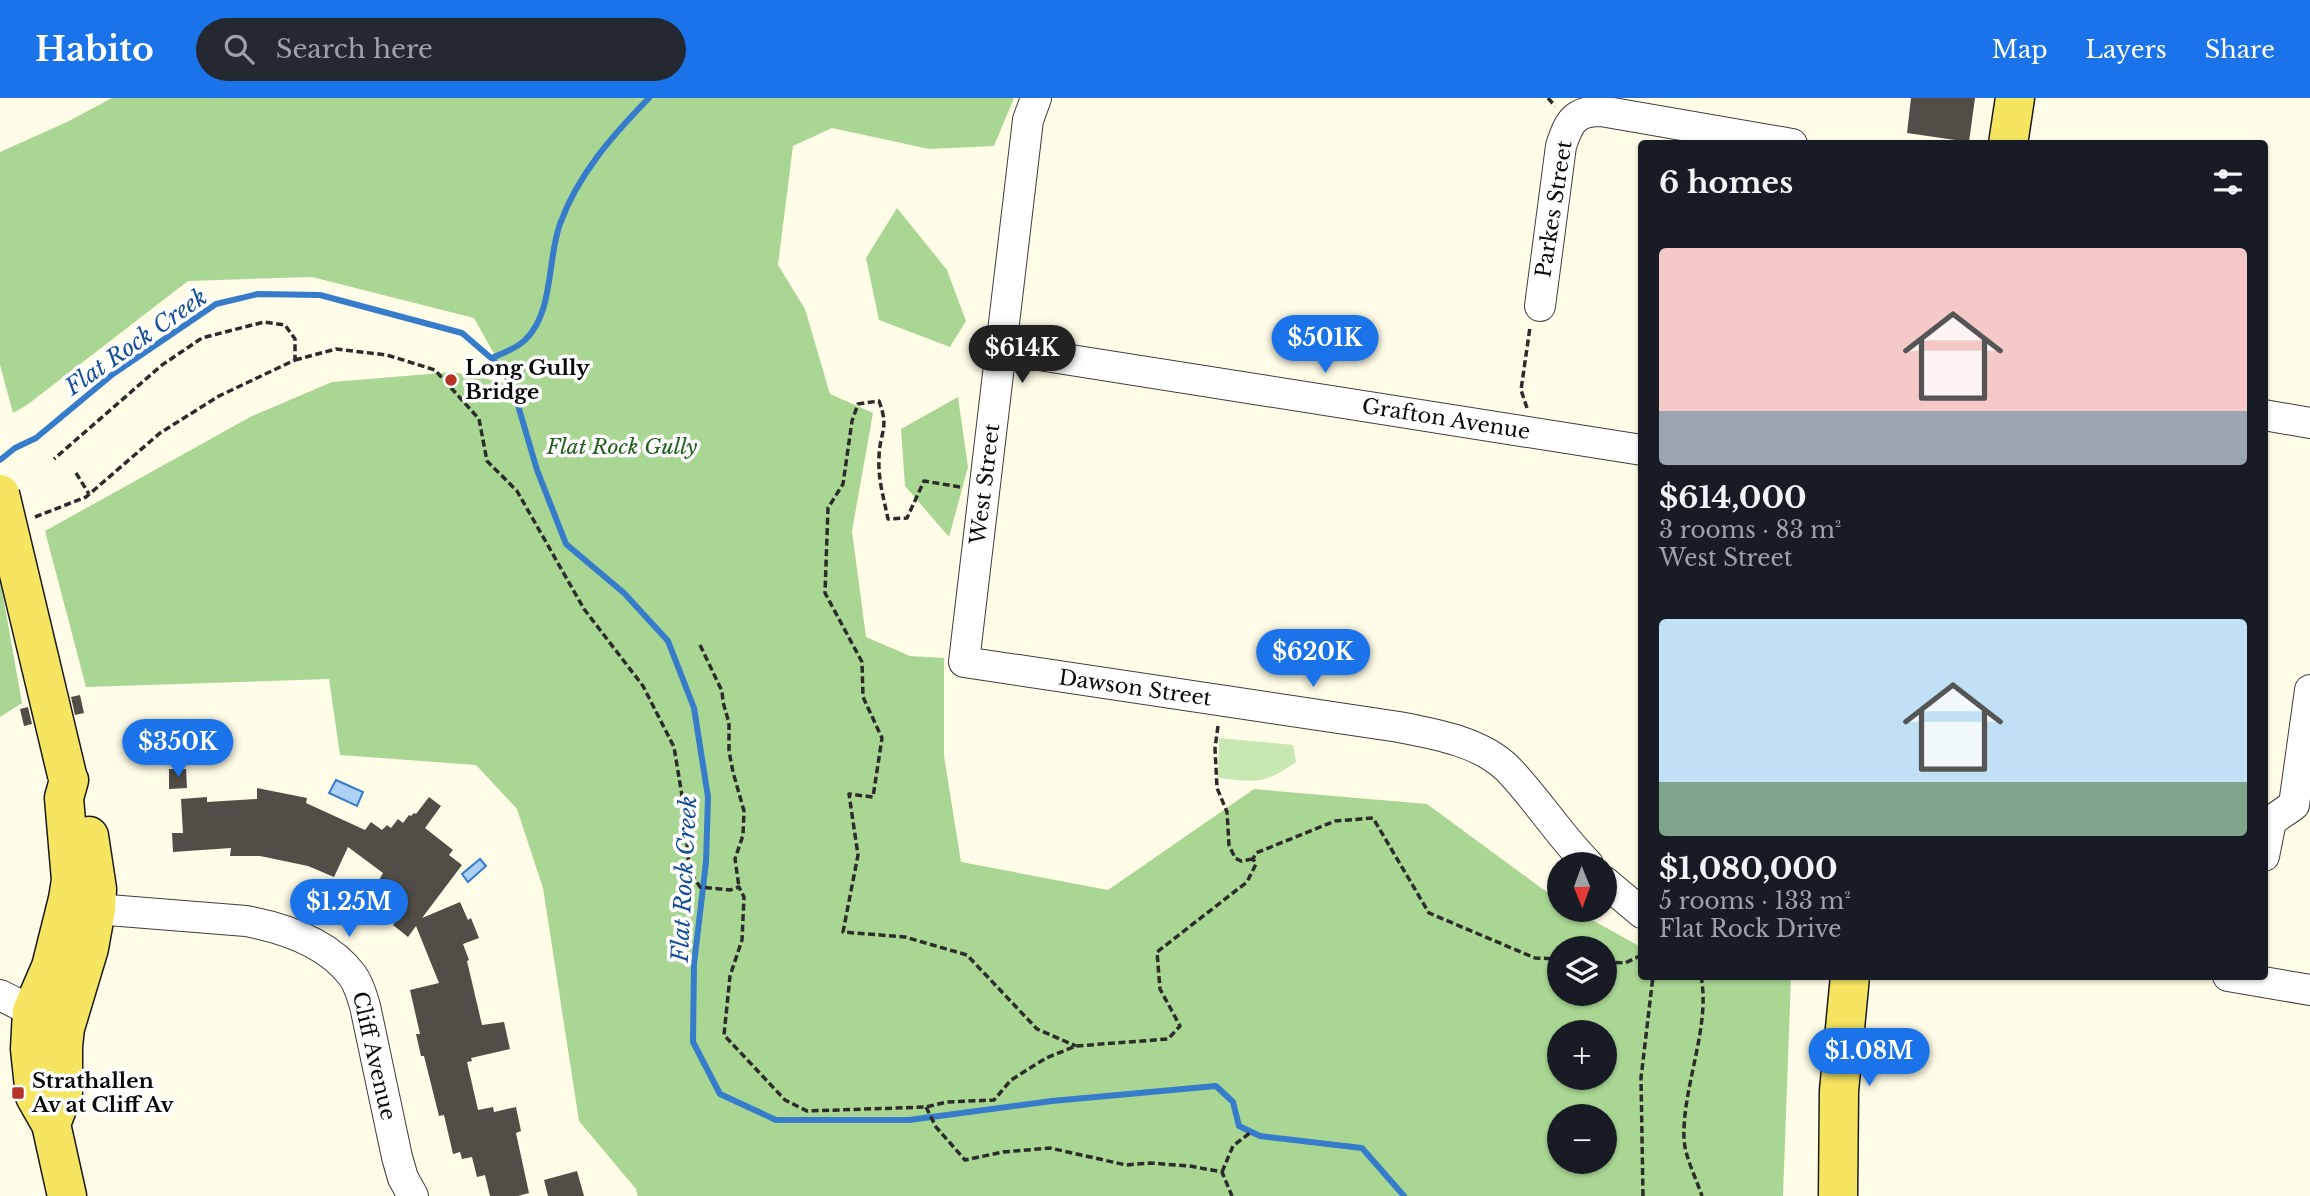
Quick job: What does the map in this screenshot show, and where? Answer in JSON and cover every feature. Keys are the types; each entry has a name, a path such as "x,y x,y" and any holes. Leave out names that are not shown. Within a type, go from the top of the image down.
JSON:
{"main road":[{"path":"2009,140 2015,98"},
{"path":"0,494 68,777 80,794 97,889 89,948 65,1028 63,1046 57,1108 67,1196"},
{"path":"51,967 71,880 64,797 68,777"},
{"path":"68,844 77,851 88,893 96,909"},
{"path":"16,1003 51,967 96,909"},
{"path":"16,1003 52,1002 59,997 79,957 89,948"},
{"path":"1838,1196 1839,1091 1850,980"},
{"path":"16,1003 30,1049 35,1096 57,1108"}],"street":[{"name":"West Street","path":"964,662 1028,120 1036,98"},
{"name":"Parkes Street","path":"1540,306 1561,146 1570,123 1578,116 1588,111 1601,111 1769,140"},
{"name":"Grafton Avenue","path":"1001,349 1638,449"},
{"path":"2268,416 2310,423"},
{"name":"Dawson Street","path":"964,662 1399,727 1465,743 1507,768 1578,852"},
{"path":"2268,820 2294,805 2310,690"},
{"path":"1617,892 1638,910"},
{"name":"Cliff Avenue","path":"96,909 270,925 312,943 352,974 365,1006 397,1157 403,1178 413,1196"},
{"path":"2255,980 2310,990"}],"path":[{"path":"1526,432 1527,404 1521,390 1530,326 1540,306"},
{"path":"54,459 162,365 202,338 264,322 285,326 295,339 295,360"},
{"path":"33,518 89,494 160,433 219,396 295,360 336,349 387,355 435,370 479,419 487,461 517,491 584,610 643,686 674,747 685,814 690,870 700,887 730,890 739,887"},
{"path":"984,491 924,481 907,517 888,519 878,457 886,419 879,401 858,404 852,421 843,484 828,508 825,593 862,662 863,697 882,738 873,797 849,794 858,856 843,932 905,937 967,955 1037,1029 1076,1046"},
{"path":"76,473 89,494"},
{"path":"700,645 722,691 729,723 729,751 744,811 743,835 736,859 739,887 744,897 742,940 730,976 724,1035 785,1100 807,1111 926,1107 947,1102 994,1100 1024,1070 1076,1046 1168,1038 1180,1026 1160,989 1157,952 1247,882 1256,864 1253,859"},
{"path":"1221,701 1215,748 1216,788 1227,812 1228,841 1232,854 1241,861 1253,859"},
{"path":"1253,859 1256,853 1335,821 1373,818 1429,913 1535,958 1547,958"},
{"path":"1617,963 1625,964 1638,957"},
{"path":"1643,1196 1641,1078 1653,980"},
{"path":"1701,980 1701,1021 1684,1123 1684,1143 1702,1196"},
{"path":"926,1107 936,1127 965,1160 1003,1152 1050,1148 1126,1165 1150,1163 1191,1166 1222,1172"},
{"path":"1232,1196 1222,1172 1233,1146 1251,1132"}],"green space":[{"name":"Flat Rock Gully","path":"112,98 1014,98 994,146 929,149 832,128 793,146 778,265 805,309 830,394 873,413 852,531 866,637 910,656 944,658 944,756 961,862 1108,890 1254,789 1427,804 1547,892 1547,922 1596,922 1638,945 1638,980 1791,980 1783,1196 638,1196 636,1189 579,1121 543,888 517,809 476,765 340,755 329,679 86,687 45,531 252,416 332,382 453,372 511,384 474,318 312,277 188,281 13,413 0,365 0,152"},
{"path":"897,208 947,270 966,321 950,347 879,320 866,258"},
{"path":"958,397 968,467 949,537 905,486 901,429"},
{"path":"0,579 22,703 0,717"},
{"path":"1219,738 1293,745 1296,762 1275,775 1259,780 1218,778"}],"water":[{"path":"184,721 190,747 194,748 195,752 176,755 173,723"},
{"path":"336,780 363,792 357,806 329,793"},
{"path":"480,859 486,866 468,882 462,874"}],"building":[{"path":"1911,98 1975,98 1969,140 1907,133"},
{"path":"80,695 84,713 75,715 71,697"},
{"path":"28,707 32,724 24,726 20,709"},
{"path":"169,769 186,769 187,788 169,789"},
{"path":"257,788 307,798 306,803 365,830 371,822 382,830 387,825 391,828 398,819 403,823 409,815 416,814 429,797 441,806 425,828 453,850 449,855 462,865 422,918 460,902 468,920 471,918 479,938 463,944 469,960 467,961 482,1025 504,1022 510,1049 471,1058 472,1061 467,1062 478,1110 493,1107 494,1112 516,1107 521,1131 516,1133 529,1193 518,1196 490,1196 485,1175 477,1177 472,1157 462,1159 460,1152 453,1154 444,1115 439,1116 424,1056 421,1056 416,1034 420,1034 410,990 439,983 416,926 408,937 393,925 405,909 375,887 383,873 348,847 334,877 308,866 260,856 230,856 231,848 173,852 172,833 183,833 181,799 207,797 207,802 257,799"},
{"path":"577,1171 584,1196 548,1196 544,1180"}],"waterway":[{"path":"492,358 518,346 534,329 545,301 560,224 576,188 622,126 649,98"},
{"name":"Flat Rock Creek","path":"0,460 15,448 36,438 113,374 216,304 258,294 320,295 462,333 498,364 512,385 537,470 566,544 624,593 668,641 694,708 708,797 706,862 694,964 693,1042 720,1094 776,1120 909,1120 1052,1101 1216,1086 1233,1102 1239,1126 1260,1136 1362,1148 1404,1196"}],"place":[{"name":"Long Gully Bridge","path":"451,380"},
{"name":"Strathallen Av at Cliff Av","path":"18,1093"}]}
